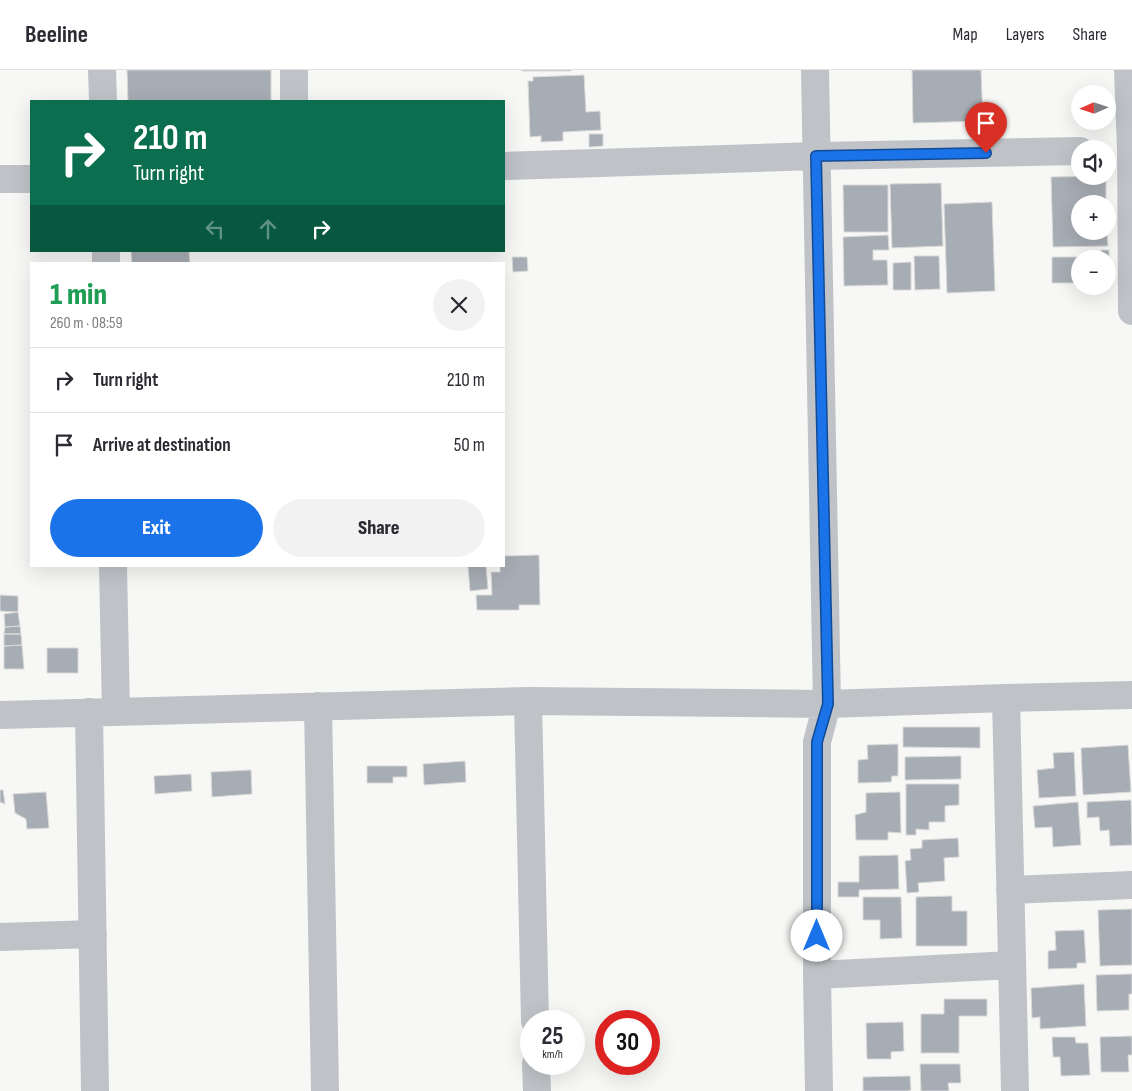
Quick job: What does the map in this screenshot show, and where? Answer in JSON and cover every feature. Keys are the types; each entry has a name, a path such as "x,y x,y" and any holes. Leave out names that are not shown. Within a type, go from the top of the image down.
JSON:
{"street":[{"path":"102,70 103,100"},
{"path":"294,70 294,100"},
{"path":"815,70 828,704 817,742 819,1091"},
{"path":"1128,70 1123,150 1132,310"},
{"path":"505,166 816,156 1071,151"},
{"path":"0,178 30,179"},
{"path":"113,567 116,712"},
{"path":"0,714 528,701 828,704 1132,696"},
{"path":"1006,698 1014,1091"},
{"path":"528,701 535,1010"},
{"path":"318,706 325,1091"},
{"path":"89,712 96,1091"},
{"path":"1010,890 1132,885"},
{"path":"0,937 93,934"},
{"path":"817,975 1012,965"},
{"path":"536,1075 537,1091"}],"building":[{"path":"127,70 271,70 271,100 128,100"},
{"path":"571,70 571,71 522,71"},
{"path":"912,70 981,70 983,121 913,123"},
{"path":"584,75 586,112 600,111 601,130 563,132 563,141 541,142 541,136 530,137 528,81 533,81 533,77"},
{"path":"589,134 603,134 603,146 589,147"},
{"path":"1051,177 1071,177 1071,185 1106,185 1106,195 1071,195 1071,240 1108,240 1108,246 1053,247"},
{"path":"941,183 943,246 892,248 890,184"},
{"path":"843,185 888,185 888,232 844,232"},
{"path":"992,202 995,291 947,293 944,204"},
{"path":"888,235 889,250 873,250 873,260 887,260 888,285 844,286 843,237"},
{"path":"131,252 189,252 190,262 132,262"},
{"path":"914,256 939,256 940,289 915,290"},
{"path":"512,257 527,257 528,271 513,272"},
{"path":"1052,257 1071,257 1071,283 1052,283"},
{"path":"911,262 911,290 893,290 893,263"},
{"path":"539,555 540,605 519,605 519,610 477,610 476,595 492,595 491,572 500,572 500,567 505,567 505,556"},
{"path":"468,567 486,567 488,589 470,591"},
{"path":"0,595 18,596 18,612 0,611"},
{"path":"18,612 20,626 5,627 4,614"},
{"path":"20,626 21,634 4,634 5,627"},
{"path":"4,634 21,634 22,645 4,646"},
{"path":"22,645 24,669 4,669 4,646"},
{"path":"47,648 78,648 78,673 47,673"},
{"path":"903,727 980,727 980,748 903,747"},
{"path":"898,744 898,776 892,776 891,782 858,783 858,760 868,759 867,745"},
{"path":"1128,745 1131,792 1083,795 1081,748"},
{"path":"1074,752 1076,796 1039,798 1037,770 1054,768 1053,753"},
{"path":"961,756 961,779 905,780 905,757"},
{"path":"465,761 466,782 424,785 423,764"},
{"path":"367,766 407,766 407,777 393,777 393,783 367,783"},
{"path":"251,770 252,794 212,797 211,772"},
{"path":"191,774 192,791 155,794 154,776"},
{"path":"906,784 959,784 959,805 945,806 945,822 929,822 929,830 916,829 916,835 906,835"},
{"path":"0,790 3,790 5,804 0,802"},
{"path":"46,792 49,828 27,829 26,819 15,813 13,794"},
{"path":"900,792 901,833 888,832 888,840 856,840 855,815 866,812 866,793"},
{"path":"1131,800 1132,845 1110,846 1109,830 1100,831 1099,817 1087,818 1087,802"},
{"path":"1078,802 1081,845 1053,847 1052,827 1035,828 1033,806"},
{"path":"958,838 959,857 944,858 945,881 918,883 919,892 907,893 905,861 911,860 910,849 922,848 922,840"},
{"path":"898,855 899,889 859,890 859,897 838,897 838,882 859,882 859,856"},
{"path":"952,896 952,911 967,911 967,946 916,946 916,897"},
{"path":"863,897 901,897 902,938 880,939 880,920 863,920"},
{"path":"1132,909 1132,965 1100,966 1098,910"},
{"path":"1084,930 1086,963 1077,963 1077,968 1048,969 1048,951 1056,950 1055,931"},
{"path":"1132,974 1132,994 1129,994 1129,1010 1097,1011 1096,975"},
{"path":"1084,984 1086,1026 1040,1029 1040,1017 1032,1018 1031,988"},
{"path":"944,999 987,999 987,1016 959,1016 959,1053 921,1053 921,1014 944,1014"},
{"path":"903,1022 904,1051 891,1052 891,1059 867,1059 866,1023"},
{"path":"1132,1036 1132,1055 1128,1055 1129,1072 1101,1072 1100,1037"},
{"path":"1052,1037 1075,1037 1076,1043 1088,1043 1090,1075 1061,1076 1060,1057 1053,1057"},
{"path":"920,1064 960,1064 961,1083 948,1083 949,1091 921,1091"},
{"path":"910,1076 911,1090 908,1091 863,1091 863,1077"}],"route":[{"path":"817,936 817,742 828,704 816,156 986,153"}]}
